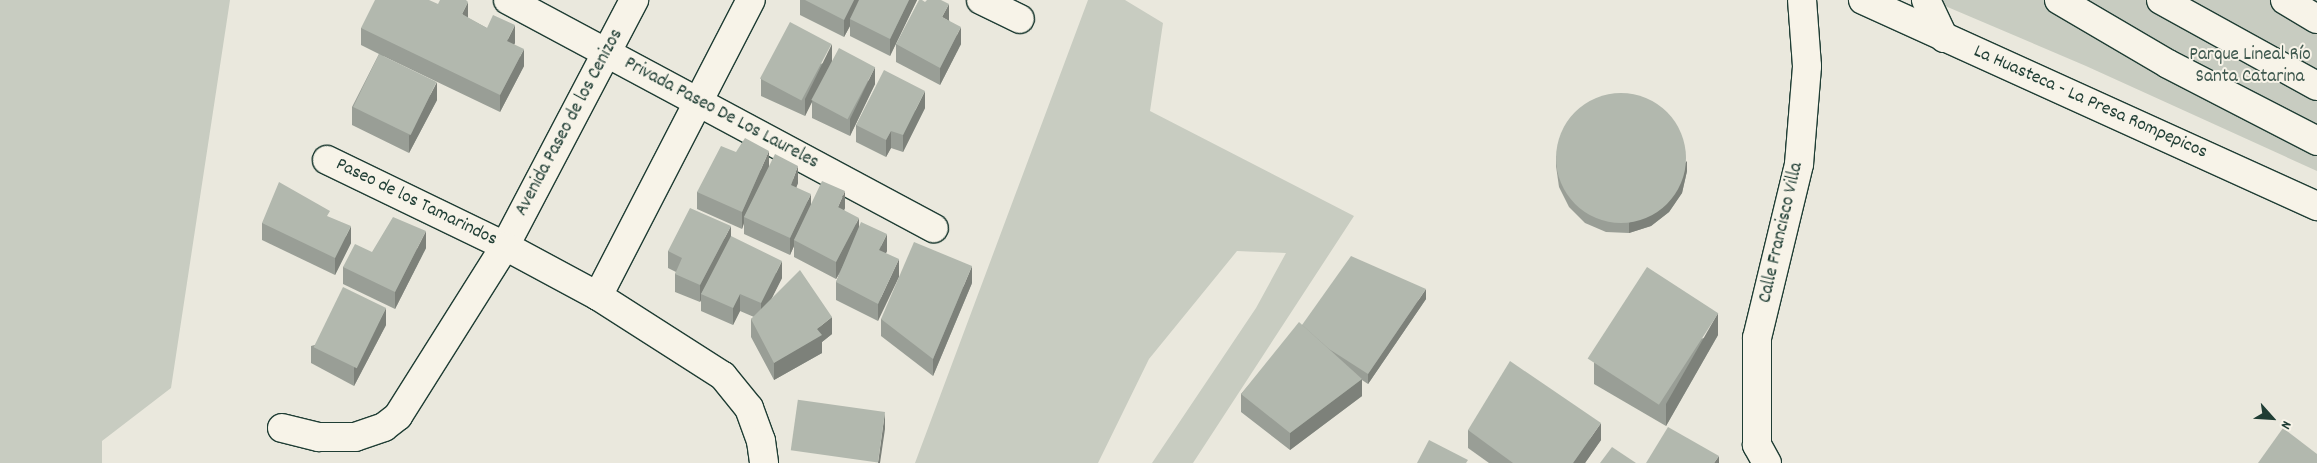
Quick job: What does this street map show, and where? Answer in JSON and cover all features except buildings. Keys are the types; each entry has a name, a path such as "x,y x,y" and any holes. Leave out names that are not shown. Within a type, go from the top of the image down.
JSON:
{"main road":[{"name":"Privada Paseo De Los Laureles","path":"508,0 934,228"},
{"name":"Avenida Paseo de los Cenizos","path":"282,428 320,437 355,437 384,426 398,416 505,246 634,0"},
{"path":"598,296 696,101 751,0"},
{"path":"981,0 1020,19"},
{"name":"Calle Francisco Villa","path":"1766,463 1757,445 1757,338 1799,164 1807,66 1802,0"},
{"name":"La Huasteca - La Presa Rompepicos","path":"1863,0 2317,206"},
{"path":"1926,0 1944,38"},
{"path":"2059,0 2168,64 2317,141"},
{"path":"2161,0 2317,86"},
{"path":"2285,0 2317,18"},
{"name":"Paseo de los Tamarindos","path":"327,160 505,246"},
{"path":"505,246 598,296 723,376 749,408 761,441 764,463"}],"green space":[{"path":"0,0 230,0 171,388 102,441 102,463 0,463"},
{"path":"1088,0 1125,0 1163,23 1150,111 1354,216 1193,463 1152,463 1256,308 1286,253 1237,251 1149,359 1098,463 915,463"},
{"name":"Parque Lineal Río Santa Catarina","path":"1931,0 2317,0 2317,171 2086,66"}]}
